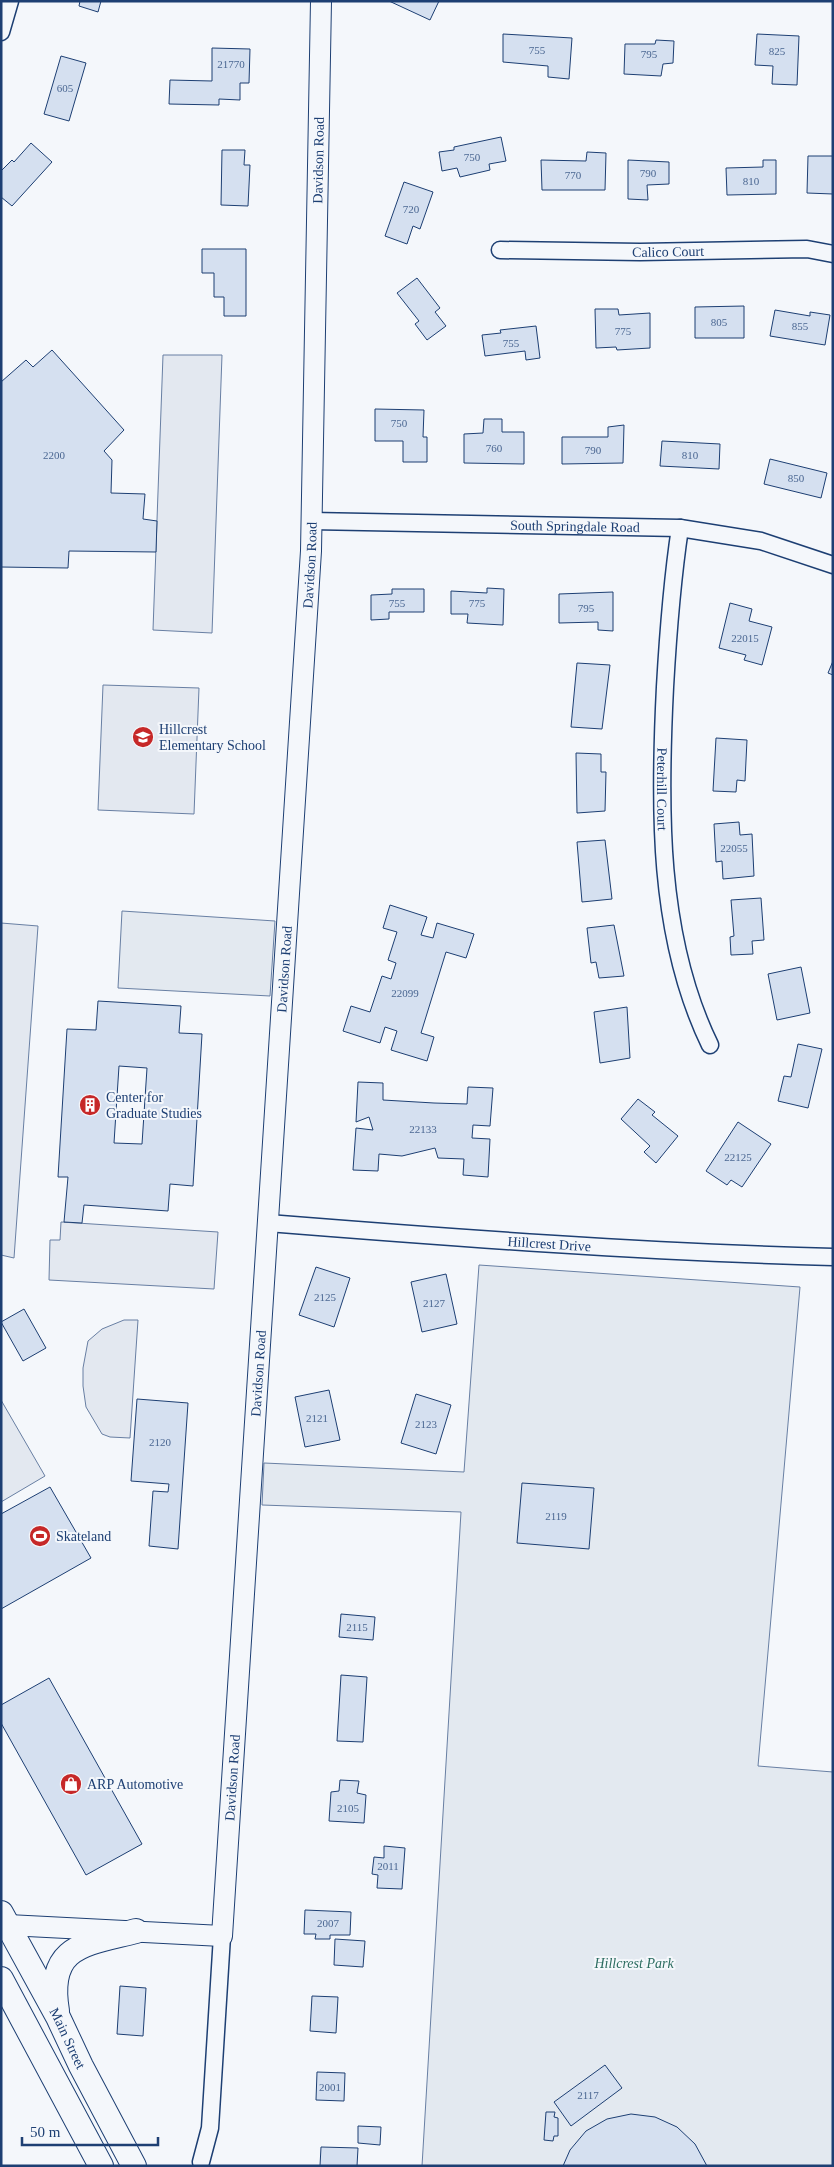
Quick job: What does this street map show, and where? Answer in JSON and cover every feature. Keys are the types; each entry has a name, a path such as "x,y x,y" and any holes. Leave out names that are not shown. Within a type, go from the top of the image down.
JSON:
{"main road":[{"name":"Main Street","path":"3,1921 58,2017 81,2066 134,2166"},
{"path":"58,2017 54,1994 56,1974 62,1961 72,1950 84,1945 136,1931"},
{"path":"1,1979 101,2166"}],"street":[{"path":"1,32 10,1"},
{"name":"Davidson Road","path":"201,2162 210,2128 304,666 311,521 321,1"},
{"name":"Calico Court","path":"500,250 640,252 807,249 833,254"},
{"name":"South Springdale Road","path":"311,521 680,528 761,541 833,565"},
{"name":"Peterhill Court","path":"680,528 667,662 662,792 667,878 676,943 684,982 696,1017 710,1045"},
{"name":"Hillcrest Drive","path":"268,1223 545,1244 833,1257"},
{"path":"3,1921 222,1936"}],"green space":[{"path":"122,911 275,921 270,996 118,988"},
{"name":"Hillcrest Park","path":"479,1265 800,1287 758,1766 833,1772 833,2166 422,2166 461,1512 262,1505 264,1463 464,1472"}],"shaded area":[{"path":"163,355 222,355 212,633 153,630"},
{"path":"103,685 199,688 194,814 98,810"},
{"path":"1,923 38,926 14,1258 1,1255"},
{"path":"61,1222 218,1232 214,1289 49,1280 50,1240 60,1240"},
{"path":"124,1320 138,1320 130,1438 110,1437 102,1434 86,1407 83,1386 83,1368 88,1341 102,1329"},
{"path":"1,1400 45,1476 1,1502"}],"building":[{"path":"80,1 101,1 98,12 79,6"},
{"path":"389,1 439,1 430,20"},
{"path":"503,34 572,38 569,79 548,77 548,66 503,62"},
{"path":"757,34 799,36 797,85 772,84 773,66 755,65"},
{"path":"656,40 674,41 673,63 663,64 661,76 624,74 625,44 655,44"},
{"path":"212,48 250,49 249,83 240,83 240,100 219,99 219,105 169,104 170,80 212,81"},
{"path":"61,56 86,63 69,121 44,114"},
{"path":"501,137 506,161 489,164 490,170 460,177 457,168 442,171 439,152 454,150 454,147"},
{"path":"31,143 52,162 12,206 1,197 1,171 12,160 14,162"},
{"path":"222,150 245,150 244,165 250,165 248,206 221,205"},
{"path":"587,152 606,153 605,190 542,190 541,160 586,161"},
{"path":"808,156 833,156 833,194 807,193"},
{"path":"628,160 669,162 669,184 647,185 648,200 628,199"},
{"path":"763,160 776,160 776,194 727,195 726,168 763,167"},
{"path":"404,182 433,192 420,229 413,226 407,244 385,236"},
{"path":"202,249 246,249 246,316 224,316 224,297 214,297 214,273 202,273"},
{"path":"417,278 440,308 435,312 446,326 427,340 415,324 419,321 397,293"},
{"path":"744,306 744,338 695,338 695,307"},
{"path":"595,309 618,309 619,315 650,313 650,348 617,350 616,347 596,348"},
{"path":"775,310 810,316 810,312 830,315 825,345 770,336"},
{"path":"536,326 540,358 526,360 525,351 485,356 482,335 501,333 500,330"},
{"path":"52,350 124,430 104,451 112,460 111,493 145,494 143,519 157,521 156,552 69,551 68,568 1,567 1,382 26,360 33,367"},
{"path":"375,409 424,410 423,437 427,437 427,462 403,462 403,441 375,441"},
{"path":"484,419 502,419 502,432 524,432 524,464 464,463 464,434 483,433"},
{"path":"624,425 623,463 562,464 562,437 608,437 608,427"},
{"path":"662,441 720,444 719,469 660,466"},
{"path":"770,459 827,473 821,498 764,484"},
{"path":"487,588 504,589 503,625 467,623 468,614 451,614 451,591 487,593"},
{"path":"392,589 424,589 424,612 389,612 389,619 371,620 371,595 392,594"},
{"path":"613,592 613,631 598,630 598,622 559,623 559,594"},
{"path":"730,603 752,609 749,621 772,627 762,665 744,660 746,655 719,648"},
{"path":"833,661 833,675 828,673"},
{"path":"577,663 610,665 602,729 571,727"},
{"path":"716,738 747,740 745,781 737,780 736,792 713,791"},
{"path":"576,753 601,754 601,772 606,772 605,811 577,813"},
{"path":"739,822 740,835 752,834 754,876 723,879 722,861 716,862 714,824"},
{"path":"605,840 612,899 582,902 577,842"},
{"path":"761,898 764,940 752,941 753,954 731,955 730,937 734,936 731,900"},
{"path":"390,905 427,917 421,935 433,938 437,923 474,934 466,958 446,952 421,1033 434,1037 427,1061 391,1050 397,1031 385,1027 380,1043 343,1031 351,1006 370,1012 382,976 391,979 396,963 388,960 397,932 383,928"},
{"path":"614,925 624,976 599,978 596,962 591,963 587,928"},
{"path":"801,967 810,1013 777,1020 768,974"},
{"name":"Center for Graduate Studies","path":"98,1001 181,1006 179,1033 202,1034 193,1186 170,1184 168,1211 84,1205 82,1223 64,1222 68,1177 58,1177 67,1029 96,1030","holes":["119,1066 147,1068 142,1144 114,1143"]},
{"path":"627,1007 630,1058 600,1063 594,1012"},
{"path":"798,1044 822,1049 808,1108 778,1101 784,1076 791,1077"},
{"path":"358,1082 383,1083 383,1100 434,1103 467,1104 468,1087 493,1088 490,1126 473,1125 472,1138 490,1139 488,1177 463,1175 464,1159 438,1158 435,1148 402,1156 379,1154 378,1171 353,1170 356,1128 373,1130 369,1117 356,1122"},
{"path":"638,1099 655,1112 652,1115 678,1136 656,1163 644,1152 650,1146 621,1119"},
{"path":"738,1122 771,1144 742,1187 731,1180 727,1185 706,1171"},
{"path":"316,1267 350,1278 334,1327 299,1315"},
{"path":"446,1274 457,1324 422,1332 411,1282"},
{"path":"24,1309 46,1348 23,1361 1,1322"},
{"path":"329,1390 340,1440 305,1447 295,1397"},
{"path":"416,1394 451,1405 436,1454 401,1443"},
{"path":"137,1399 188,1403 178,1549 149,1546 153,1491 168,1492 169,1484 131,1481"},
{"path":"522,1483 594,1488 589,1549 517,1543"},
{"name":"Skateland","path":"50,1487 91,1558 1,1609 1,1514"},
{"path":"341,1614 375,1617 373,1640 339,1637"},
{"path":"341,1675 367,1677 363,1742 337,1741"},
{"name":"ARP Automotive","path":"49,1678 142,1844 86,1875 1,1723 1,1705"},
{"path":"340,1780 359,1781 357,1793 366,1795 364,1823 329,1821 331,1792 339,1791"},
{"path":"384,1846 405,1848 402,1889 377,1888 378,1875 372,1874 374,1857 384,1858"},
{"path":"305,1910 351,1912 350,1935 330,1935 330,1939 315,1939 316,1934 304,1934"},
{"path":"335,1939 365,1941 363,1967 334,1965"},
{"path":"120,1986 146,1988 143,2036 117,2034"},
{"path":"312,1996 338,1997 336,2033 310,2031"},
{"path":"605,2065 622,2088 571,2126 554,2102"},
{"path":"317,2072 345,2073 344,2101 316,2100"},
{"path":"546,2112 555,2112 554,2117 558,2118 558,2136 554,2136 553,2141 544,2140"},
{"path":"631,2114 655,2117 677,2127 695,2144 707,2166 563,2166 570,2150 586,2131 607,2119"},
{"path":"358,2126 381,2127 380,2145 358,2143"},
{"path":"321,2147 358,2148 357,2166 320,2166"}],"place":[{"name":"Hillcrest Elementary School","path":"143,737"},
{"name":"Center for Graduate Studies","path":"90,1105"},
{"name":"Skateland","path":"40,1536"},
{"name":"ARP Automotive","path":"71,1784"}]}
